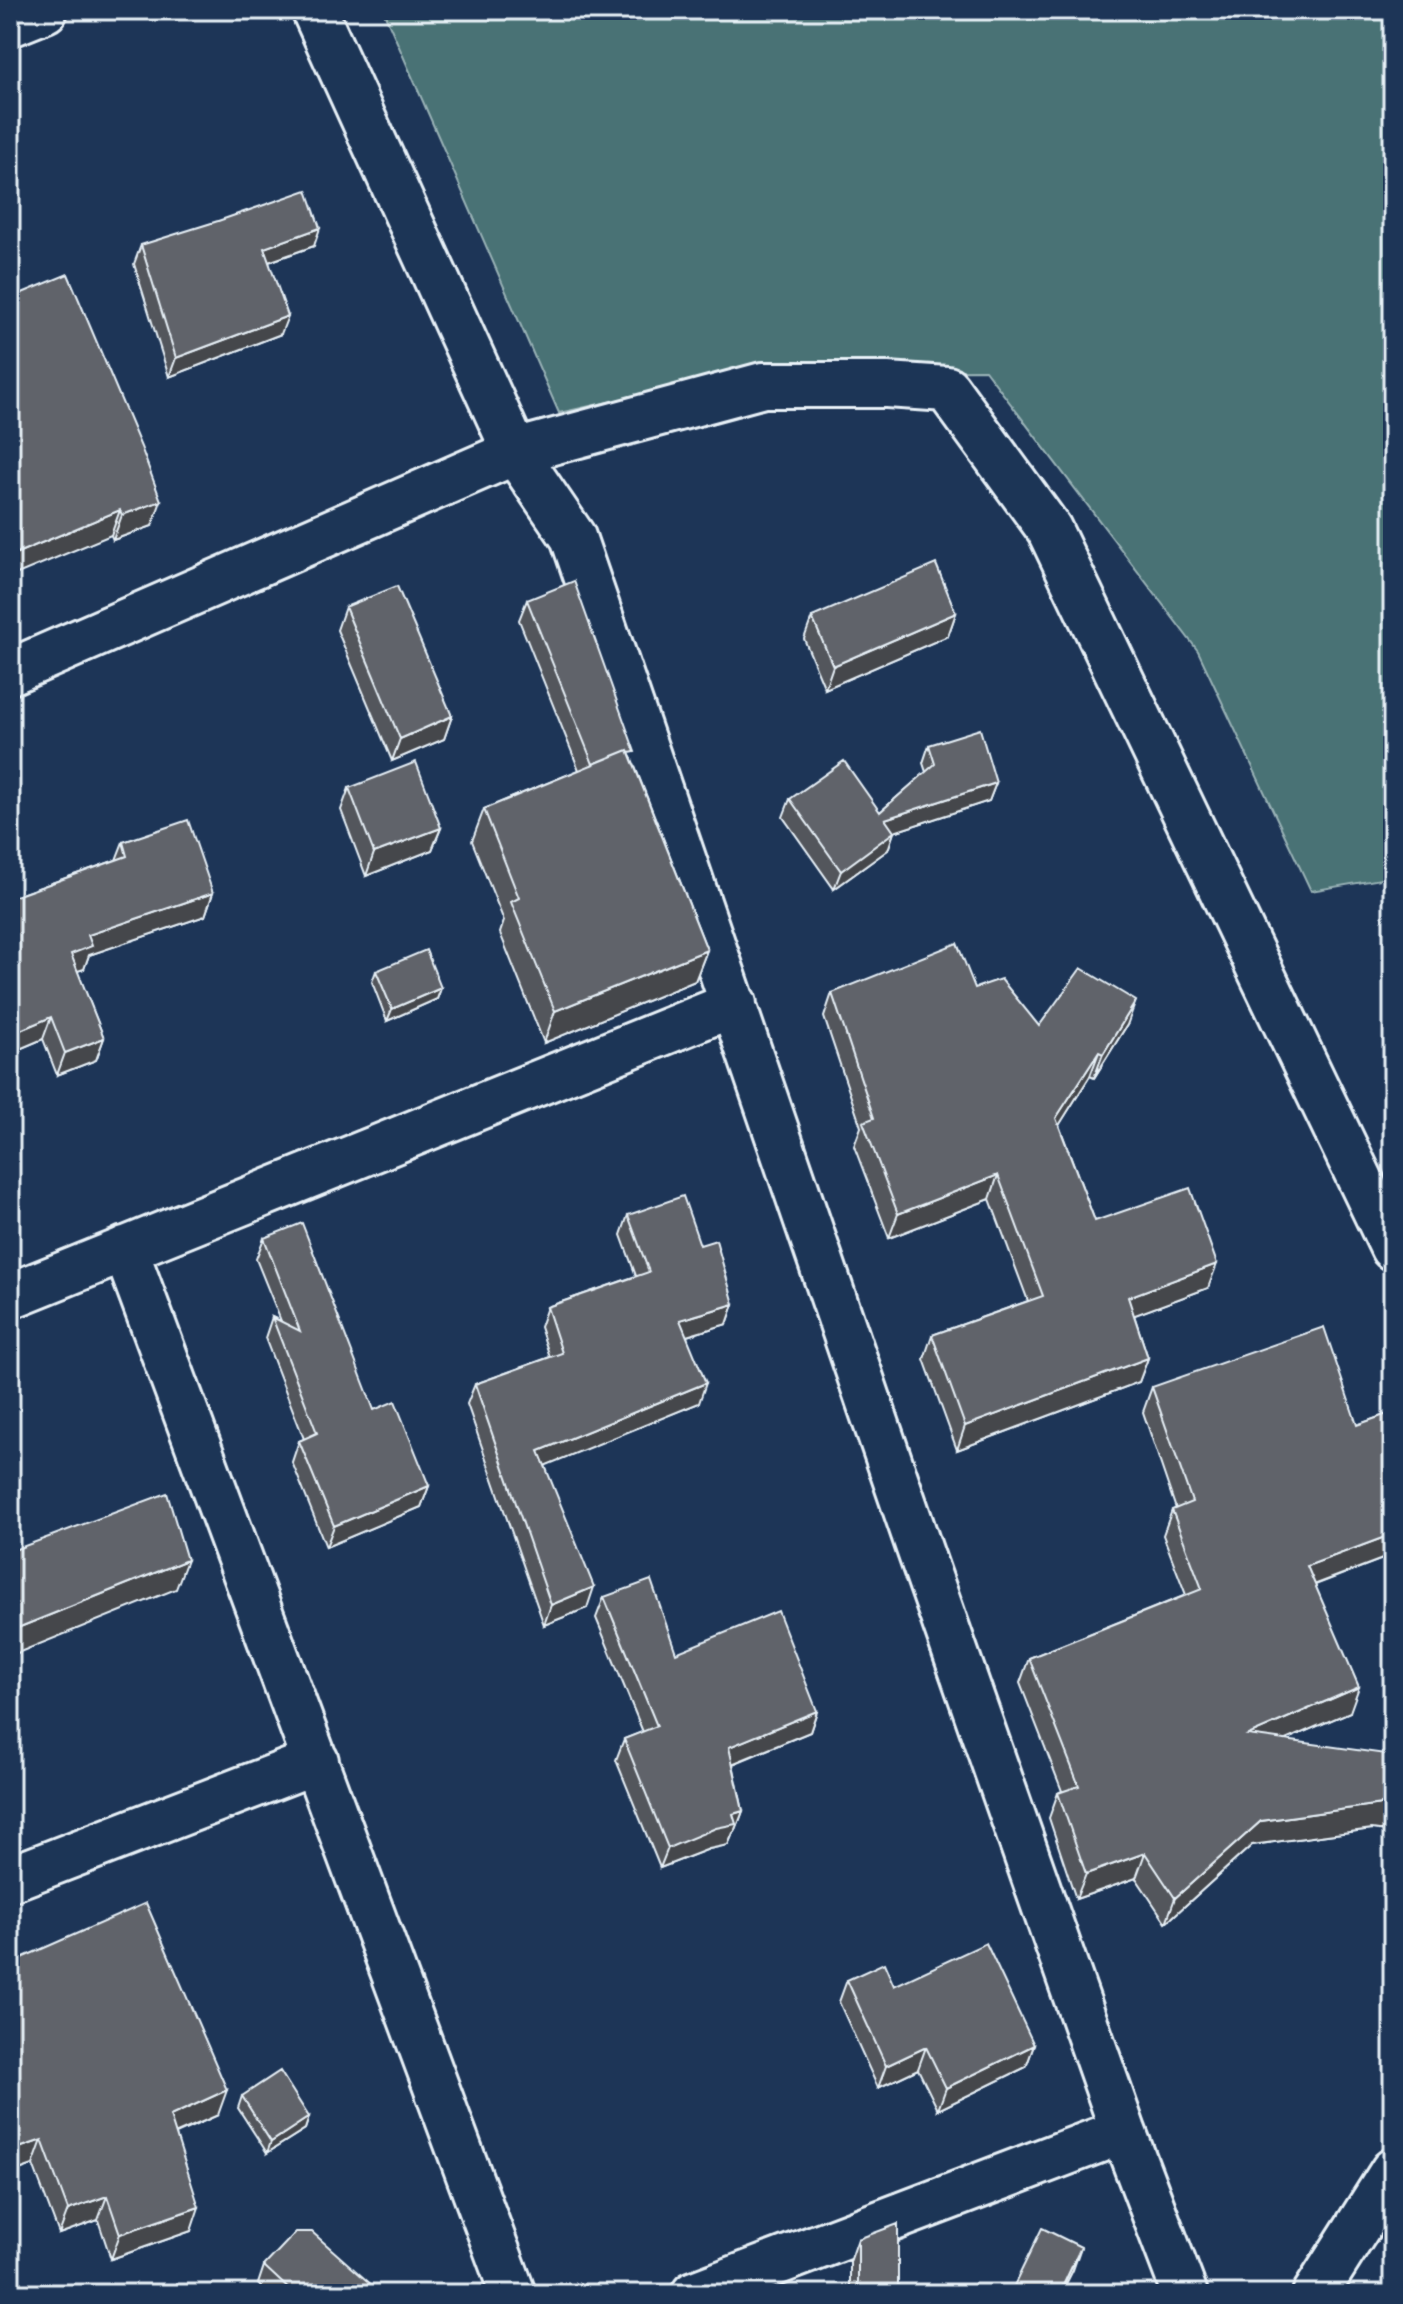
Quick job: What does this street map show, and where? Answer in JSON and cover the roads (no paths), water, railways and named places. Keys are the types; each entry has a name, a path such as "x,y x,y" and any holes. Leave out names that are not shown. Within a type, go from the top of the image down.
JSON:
{"street":[{"path":"10,24 45,10"},
{"path":"314,10 515,452 573,537 920,1551 1123,2131 1185,2294"},
{"path":"10,672 515,452 763,385 887,385 947,389 1049,529 1393,1248"},
{"path":"10,1296 734,1004"},
{"path":"125,1249 513,2294"},
{"path":"10,1879 316,1761"},
{"path":"694,2294 1123,2131"},
{"path":"1315,2294 1393,2171"}]}
